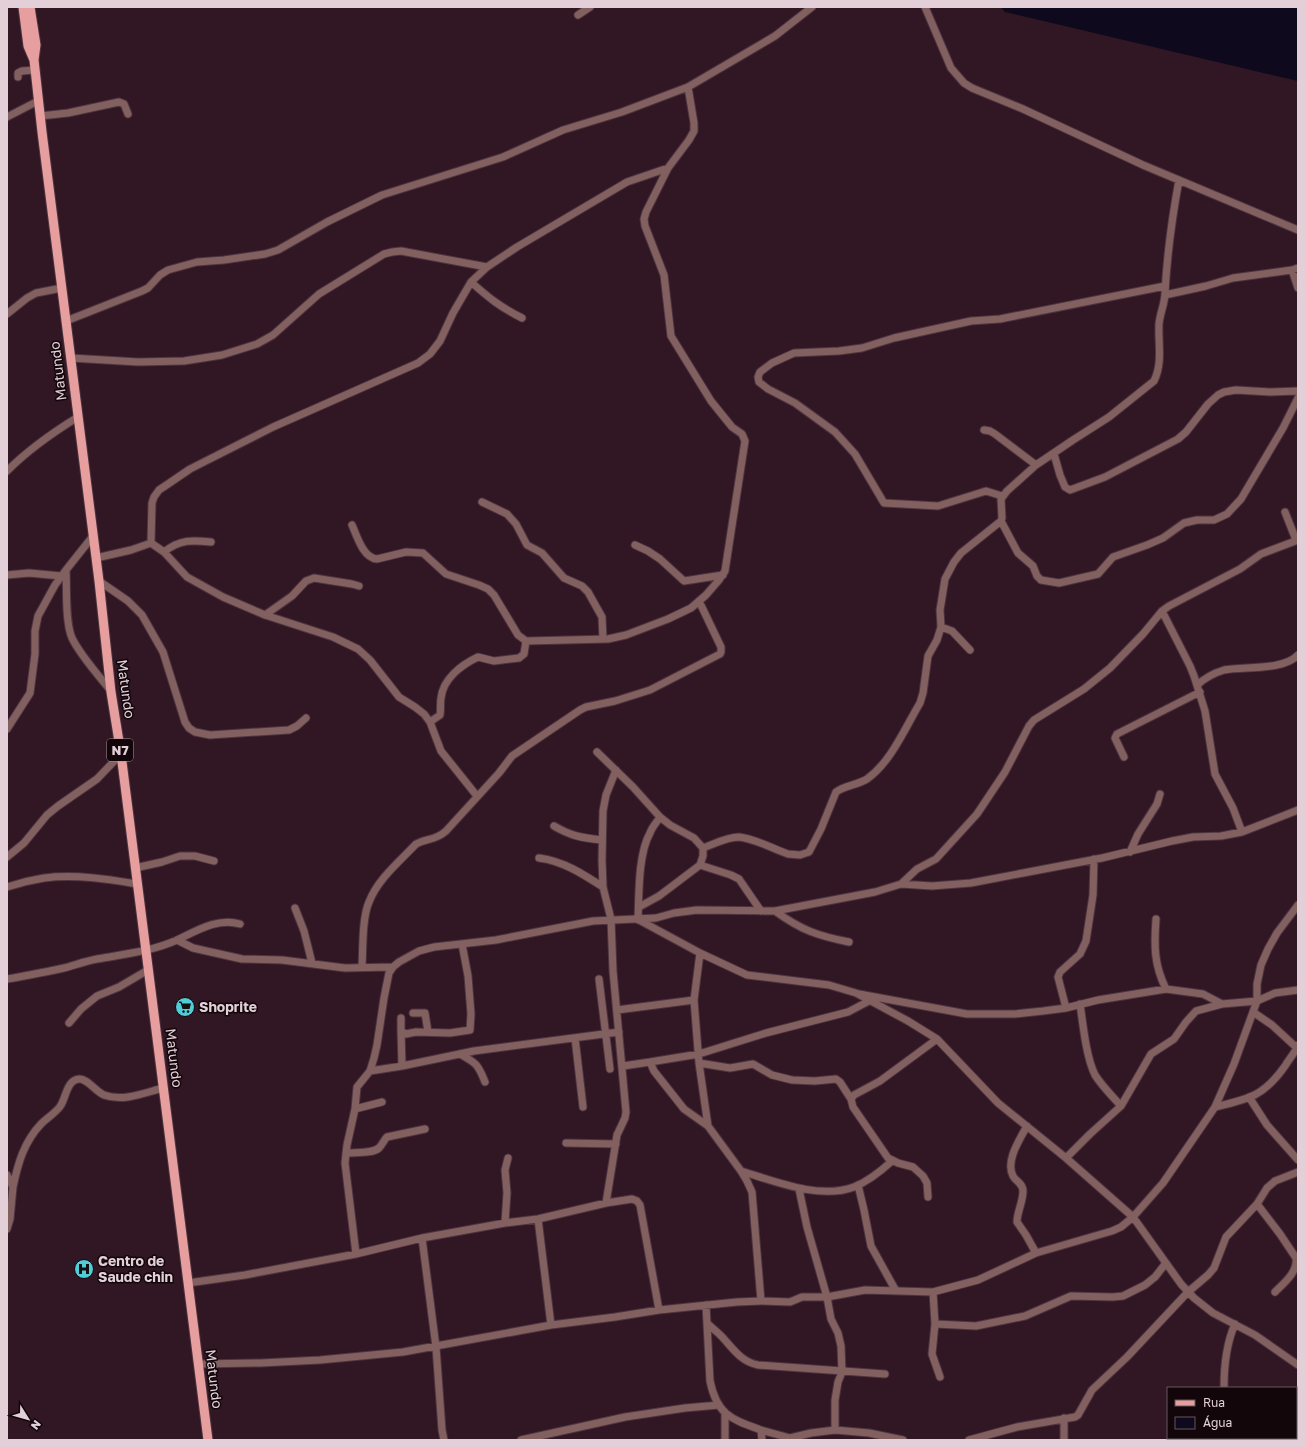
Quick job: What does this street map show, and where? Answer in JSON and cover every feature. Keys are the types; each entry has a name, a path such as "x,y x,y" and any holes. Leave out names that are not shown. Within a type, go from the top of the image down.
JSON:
{"main road":[{"name":"N7","path":"22,7 28,46 34,60"},
{"name":"N7","path":"30,7 36,45 34,60"},
{"name":"Matundo","path":"34,60 112,692 136,868 208,1440"}],"street":[{"path":"578,15 590,7"},
{"path":"66,321 148,288 160,274 168,270 196,262 224,260 265,254 278,250 327,222 382,195 503,156 563,130 622,112 688,88 775,36 812,7"},
{"path":"925,7 951,68 964,83 972,88 1022,108 1179,180 1298,230"},
{"path":"18,78 18,73 22,71 36,70"},
{"path":"352,525 366,554 372,558 377,559 406,552 423,553 446,574 488,589 494,595 518,635 526,641 612,639 626,635 668,620 691,608 706,595 723,575 745,441 742,434 732,427 711,401 670,334 664,275 645,226 644,219 668,168 694,131 688,88"},
{"path":"7,117 38,101"},
{"path":"40,116 68,113 119,102 124,104 128,114"},
{"path":"151,543 152,503 154,496 160,490 190,469 273,427 418,363 430,354 440,341 453,313 471,282 487,267 517,247 627,182 668,168"},
{"path":"1179,180 1172,222 1165,294 1159,323 1160,364 1158,374 1154,381 1109,417 1036,465 1002,496 1000,502 1001,521 1018,553 1033,566 1037,576 1041,580 1059,583 1098,574 1113,557 1163,538 1184,523 1197,520 1214,520 1227,514 1241,498 1283,428 1298,398"},
{"path":"71,358 138,362 184,361 222,355 257,344 273,335 319,294 384,254 392,252 401,252 487,267"},
{"path":"1165,294 1206,286 1233,278 1295,269 1298,288"},
{"path":"471,282 494,302 522,318"},
{"path":"1002,496 986,491 938,506 884,503 850,447 830,428 799,406 768,389 759,382 758,378 760,372 772,363 794,353 839,351 862,348 894,338 972,321 1000,318 1165,286"},
{"path":"7,314 27,298 36,293 62,288"},
{"path":"1054,454 1065,487 1070,490 1104,478 1178,439 1186,432 1208,404 1224,392 1236,390 1270,392 1298,391"},
{"path":"7,471 16,461 52,433 78,417"},
{"path":"984,430 995,434 1036,465"},
{"path":"482,502 507,514 516,524 527,545 542,553 564,578 582,586 588,592 602,617 603,639"},
{"path":"901,884 917,869 936,858 977,814 1005,772 1029,726 1034,720 1084,689 1110,668 1144,634 1162,611 1176,601 1240,569 1260,554 1297,540 1284,512"},
{"path":"702,848 738,837 747,838 788,854 800,855 809,852 821,829 836,792 864,781 874,774 885,762 920,703 929,653 937,640 941,627 940,610 945,579 954,562 969,546 1001,521"},
{"path":"7,728 30,693 35,654 35,631 38,616 61,576 93,536"},
{"path":"164,552 173,545 191,540 211,542"},
{"path":"151,543 164,552 183,573 192,580 265,615 333,637 358,649 380,672 395,693 420,710 430,722 441,751 477,796"},
{"path":"96,558 131,550 151,543"},
{"path":"635,545 660,559 684,581 723,575"},
{"path":"66,570 68,626 72,637 77,647 112,692"},
{"path":"7,575 29,573 61,576"},
{"path":"265,615 292,596 306,581 314,578 358,586"},
{"path":"99,580 128,601 142,615 163,652 185,722 189,728 195,732 210,736 239,733 265,733 292,729 306,718"},
{"path":"362,967 367,907 380,883 416,844 440,837 518,751 586,707 615,701 650,690 720,654 721,647 699,601"},
{"path":"1162,611 1190,666 1200,692 1208,727 1215,774 1234,808 1242,832"},
{"path":"941,627 952,631 970,650"},
{"path":"430,722 440,714 441,697 447,682 461,667 478,657 494,661 519,658 524,654 526,641"},
{"path":"1197,685 1204,679 1216,673 1226,670 1254,668 1285,663 1298,654"},
{"path":"1124,758 1115,738 1117,734 1200,692"},
{"path":"597,752 660,817 670,825 694,838 702,848 703,856 700,865 659,896 639,907"},
{"path":"7,857 24,843 47,815 97,779 121,754"},
{"path":"606,1203 618,1132 625,1118 626,1112 623,1066 613,972 610,919 603,887 602,840 604,804 616,770"},
{"path":"1130,852 1138,834 1157,804 1160,794"},
{"path":"356,1254 346,1172 346,1152 355,1110 357,1087 370,1070 377,1045 387,978 393,967 406,957 419,951 434,947 496,940 593,921 610,919 638,920 697,910 775,911 876,892 901,884 932,886 971,883 1130,852 1193,837 1221,836 1242,832 1298,810"},
{"path":"638,920 640,876 644,850 649,833 660,817"},
{"path":"554,826 577,837 602,840"},
{"path":"136,868 180,856 195,856 214,861"},
{"path":"539,858 566,865 603,887"},
{"path":"1066,1008 1058,977 1060,972 1080,954 1086,941 1093,894 1094,859"},
{"path":"700,865 739,879 761,910"},
{"path":"7,887 45,878 59,877 104,879 137,884"},
{"path":"198,1364 320,1360 403,1352 551,1325 659,1310 761,1301 790,1302 804,1296 827,1297 865,1290 933,1292 978,1280 1036,1253 1112,1231 1121,1227 1133,1217 1163,1183 1215,1107 1228,1078 1257,1002 1261,965 1268,948 1277,933 1298,905"},
{"path":"295,908 304,931 312,963"},
{"path":"775,911 791,923 808,931 824,937 849,942"},
{"path":"1156,919 1155,952 1159,973 1166,989"},
{"path":"638,920 700,953 747,975 829,985 856,993 967,1014 1015,1014 1066,1008 1098,1000 1166,989 1203,994 1222,1004"},
{"path":"7,979 65,968 96,959 146,951 177,940 186,934 210,925 229,922 240,924"},
{"path":"177,940 193,948 242,959 312,963 345,968 393,967"},
{"path":"401,1031 406,1034 416,1032 450,1033 470,1030 468,976 462,944"},
{"path":"700,953 694,1000 699,1063 708,1126"},
{"path":"69,1023 96,996 119,987 148,970"},
{"path":"599,980 607,1033 610,1069"},
{"path":"1066,1158 1121,1106 1151,1054 1174,1039 1196,1011 1222,1004 1257,1002 1275,993 1298,990"},
{"path":"856,993 908,1021 937,1039 998,1103 1066,1158 1133,1217 1166,1263 1194,1298 1213,1313 1255,1335 1298,1365"},
{"path":"617,1010 694,1000"},
{"path":"623,1066 699,1054 766,1033 848,1012 869,1001"},
{"path":"1080,1004 1092,1069 1121,1106"},
{"path":"1215,1107 1238,1102 1260,1093 1275,1080 1298,1046 1253,1012"},
{"path":"413,1013 425,1013 428,1032"},
{"path":"401,1018 402,1066"},
{"path":"370,1070 402,1066 474,1050 619,1032"},
{"path":"574,1038 583,1107"},
{"path":"851,1099 854,1095 880,1081 937,1039"},
{"path":"460,1054 478,1066 485,1082"},
{"path":"650,1062 654,1071 684,1109 708,1126 747,1180 752,1192 761,1301"},
{"path":"699,1063 730,1068 753,1064 772,1075 792,1080 815,1081 836,1079 840,1082 851,1099 853,1107 888,1158 919,1172 927,1183 928,1198"},
{"path":"7,1229 10,1219 16,1171 25,1146 32,1134 61,1106 73,1081 78,1079 85,1080 96,1092 111,1097 127,1098 163,1088"},
{"path":"1249,1097 1267,1125 1298,1160"},
{"path":"355,1110 382,1102"},
{"path":"1027,1126 1014,1150 1011,1168 1013,1177 1021,1185 1023,1191 1017,1222 1036,1253"},
{"path":"346,1152 375,1150 387,1137 425,1129"},
{"path":"566,1143 616,1144"},
{"path":"506,1223 507,1193 505,1170 508,1158"},
{"path":"741,1171 799,1189 820,1191 843,1190 858,1185 879,1173 892,1161"},
{"path":"969,1440 1017,1427 1075,1417 1078,1415 1092,1390 1127,1357 1188,1292 1214,1268 1226,1237 1257,1204 1270,1184 1298,1172"},
{"path":"7,1175 13,1186"},
{"path":"858,1185 870,1246 896,1292"},
{"path":"799,1189 807,1227 827,1297 831,1319 838,1333 842,1352 842,1372 838,1382 835,1400 835,1430"},
{"path":"188,1283 245,1275 356,1254 422,1238 506,1223 538,1219 606,1203 632,1199 639,1203 659,1310"},
{"path":"1257,1204 1296,1258 1294,1270 1275,1292"},
{"path":"538,1219 551,1325"},
{"path":"422,1238 436,1347 444,1440"},
{"path":"935,1324 976,1326 1026,1316 1071,1296 1123,1296 1145,1285 1155,1277 1166,1263"},
{"path":"933,1292 935,1324 932,1354 940,1377"},
{"path":"706,1306 711,1389 725,1414 734,1420 761,1430 790,1438 811,1433 835,1430 869,1433 903,1440"},
{"path":"708,1324 723,1337 742,1359 751,1364 842,1372 885,1374"},
{"path":"1224,1387 1226,1352 1235,1324"},
{"path":"521,1440 625,1417 685,1408 719,1405"},
{"path":"725,1414 725,1440"},
{"path":"1064,1418 1064,1440"},
{"path":"761,1430 762,1440"}],"water":[{"path":"1001,7 1298,7 1298,81 1005,12"}],"place":[{"name":"Shoprite","path":"185,1007"},
{"name":"Centro de Saude chin","path":"84,1269"}]}
